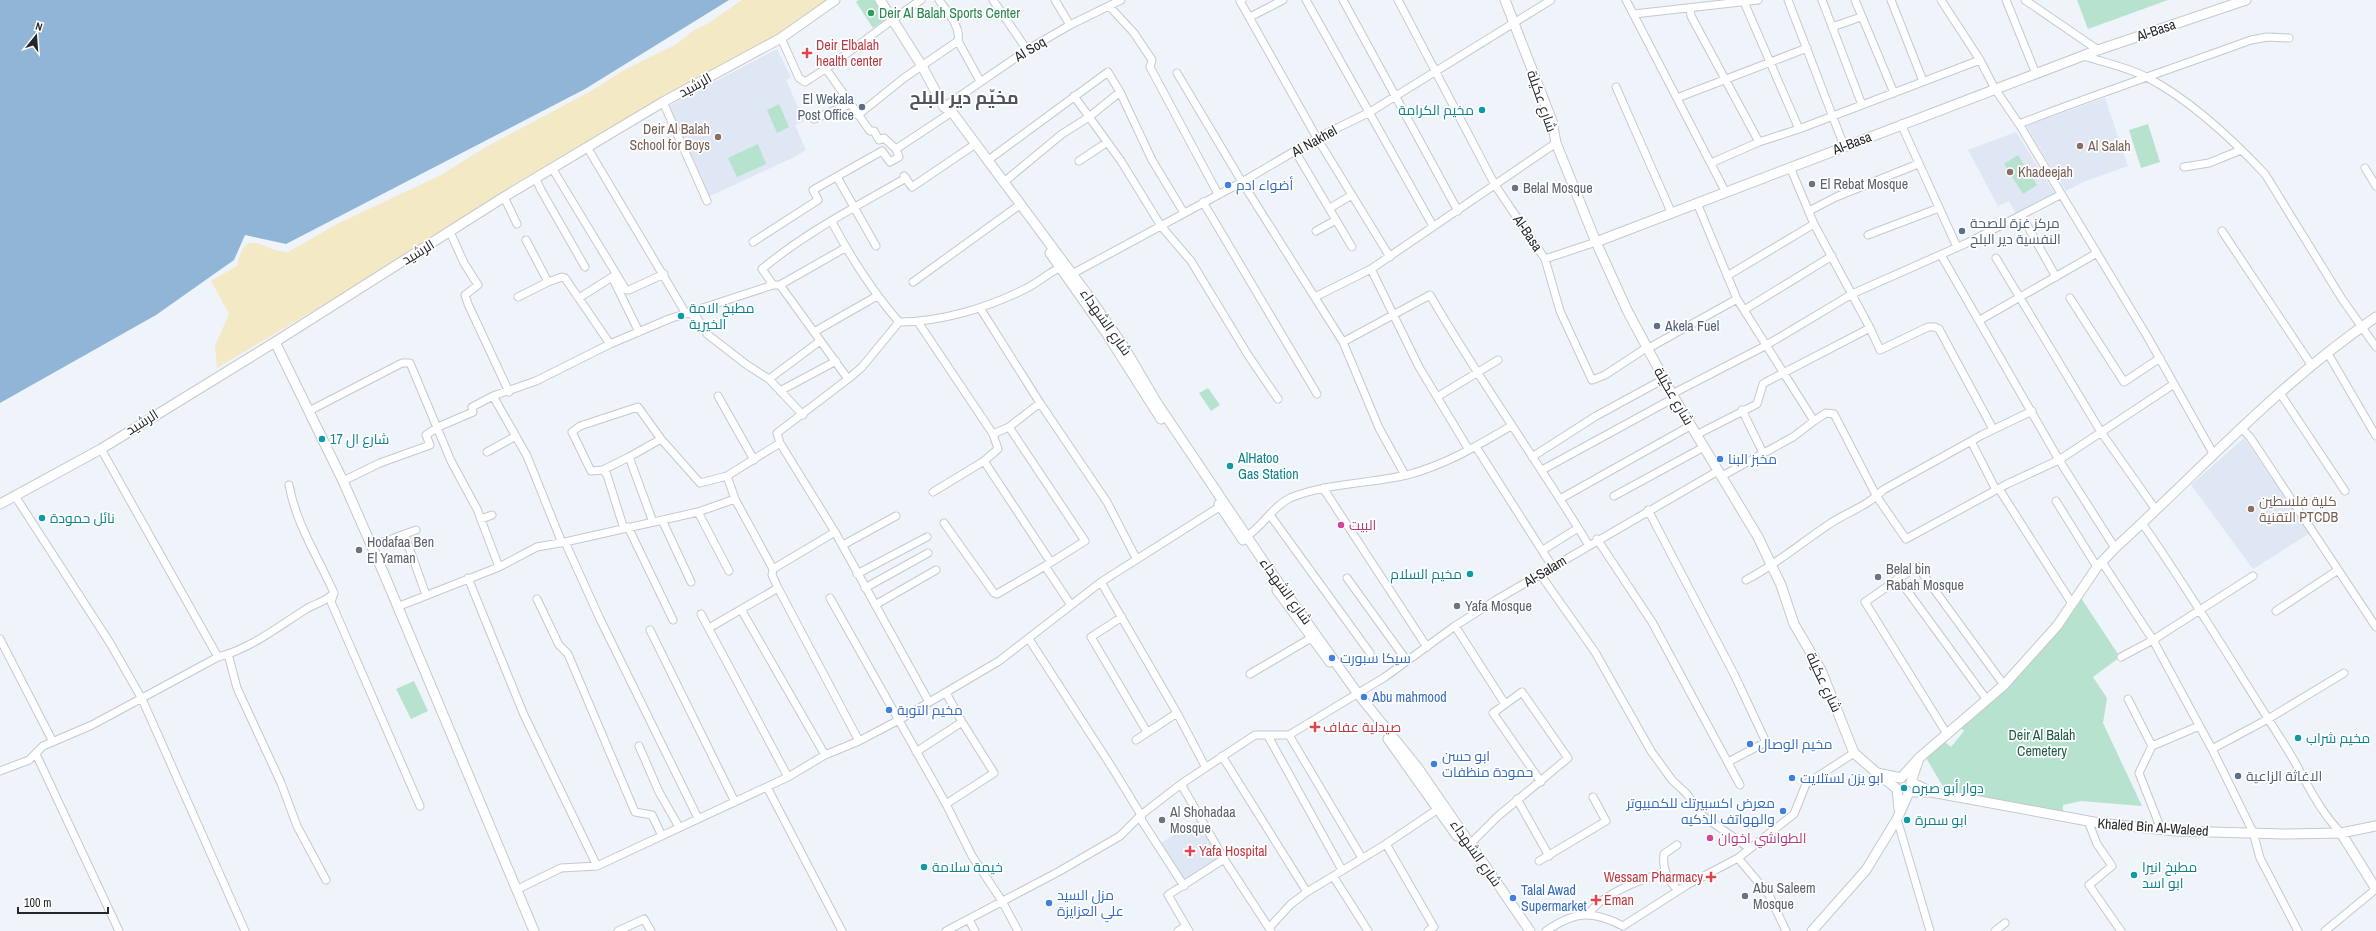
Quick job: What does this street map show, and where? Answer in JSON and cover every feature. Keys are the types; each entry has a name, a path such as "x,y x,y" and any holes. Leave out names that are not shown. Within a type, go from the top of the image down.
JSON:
{"street":[{"name":"الرشيد","path":"0,504 101,448 275,342 504,197 587,147 663,102 781,38 835,0"},
{"name":"شارع الشهداء","path":"880,0 922,66 944,107 952,112 974,144 1021,204 1107,334 1151,405 1247,536 1438,809 1528,931"},
{"path":"781,38 801,81 805,82 826,69 892,18 921,0"},
{"path":"940,0 956,26 959,34 958,41 980,81"},
{"path":"993,0 1027,50"},
{"path":"1055,0 1070,25"},
{"name":"Al Soq","path":"944,107 1027,50 1070,25 1110,7 1121,0"},
{"path":"1242,0 1240,1 1317,138 1390,257"},
{"path":"1250,17 1283,0"},
{"path":"1306,0 1433,226"},
{"path":"1343,0 1394,97 1458,211"},
{"name":"Al-Basa","path":"1398,0 1495,185 1545,259 1672,214 1726,191 2098,50 2246,0"},
{"name":"شارع عكيلة","path":"1505,0 1552,121 1556,143 1596,242 1647,348 1690,426 1758,537 1772,566 1794,624 1821,670 1854,753 1897,789"},
{"name":"Al Nakhel","path":"1072,274 1202,202 1242,182 1317,138 1370,112 1551,0"},
{"path":"1626,0 1726,191"},
{"path":"1634,14 1758,0"},
{"path":"1788,0 1844,146"},
{"path":"1822,0 1862,105"},
{"path":"1855,0 1894,94"},
{"path":"1891,0 1923,81"},
{"path":"1941,0 1980,60 1995,89 2019,124 2060,195 2097,253 2160,358 2214,455"},
{"path":"2006,0 2036,74"},
{"path":"2025,0 2098,50"},
{"path":"1744,2 1799,129"},
{"path":"1110,7 1134,33 1152,60 1150,67 1218,194"},
{"path":"1690,8 1691,16 1759,142"},
{"path":"1832,27 1861,17"},
{"path":"2019,124 2090,96 2149,78 2251,40 2267,37 2289,38"},
{"path":"858,115 922,66 958,41"},
{"path":"1677,98 1807,48"},
{"path":"2084,56 2149,78 2174,93 2241,150 2265,174 2342,299 2376,347"},
{"path":"1711,163 1759,142 1894,94 1923,81 1980,60"},
{"path":"753,242 818,200 813,190 882,151 890,162 899,158 896,149 884,138 879,140 858,115 826,69"},
{"path":"987,161 1108,72 1120,92 1152,160 1184,213"},
{"path":"1177,73 1242,182 1343,342 1379,428 1405,475"},
{"path":"1616,87 1672,214"},
{"path":"1004,182 1062,134 1089,117 1120,92"},
{"path":"1074,96 1106,143 1121,161 1160,226 1191,261 1248,355 1278,399"},
{"path":"663,102 707,200"},
{"path":"814,119 850,104"},
{"path":"896,149 952,112"},
{"path":"1901,124 1918,164 1958,247"},
{"path":"1079,161 1106,143"},
{"path":"1315,297 1371,269 1390,257 1433,226 1458,211 1556,143"},
{"path":"848,379 814,332 762,269 775,258 905,177 912,187 974,144"},
{"path":"587,147 664,274 685,312 696,316 707,334 747,365 769,378 803,415"},
{"path":"2184,167 2209,163 2241,150"},
{"path":"1295,151 1352,247"},
{"path":"1809,211 1836,197 1918,164"},
{"path":"1790,167 1814,224 1870,328 1880,350 1928,327 1933,326 1939,329 1993,429"},
{"path":"552,168 626,290 664,274"},
{"path":"2365,168 2376,186"},
{"path":"837,177 853,208 876,246"},
{"path":"536,179 585,267"},
{"path":"1330,208 1352,195"},
{"path":"1542,470 1765,346 1852,294 1935,255 1941,255 1958,247 2022,216 2060,195"},
{"path":"504,197 517,224"},
{"path":"1202,202 1317,394"},
{"path":"1698,203 1737,299 1765,346 1814,421"},
{"path":"913,282 1021,204"},
{"path":"1868,235 1939,208"},
{"path":"2022,216 2056,277"},
{"path":"1316,231 1336,220"},
{"path":"832,222 845,248 876,296 899,322 918,322 980,308 1025,289 1063,267"},
{"path":"1727,276 1814,224"},
{"path":"2222,231 2312,366"},
{"path":"450,232 464,263 478,285 465,295 468,304 509,392"},
{"path":"526,240 548,282"},
{"path":"343,481 380,463 430,444 426,435 438,427 472,412 472,407 493,396 509,392 536,381 610,344 685,312 776,285 845,248"},
{"path":"1980,320 2097,253"},
{"path":"1941,255 1980,320 2059,460 2115,548"},
{"path":"1744,310 1832,256"},
{"path":"1996,258 2101,432 2156,510"},
{"path":"1545,259 1560,311 1592,380 1605,375 1647,348 1737,299"},
{"name":"شارع الشهداء","path":"1063,267 1072,274 1124,347 1157,403 1311,638 1418,768 1528,931"},
{"path":"1371,269 1419,367 1437,397 1543,550 1552,566"},
{"path":"518,297 548,282 562,277 565,278 610,344"},
{"path":"579,298 612,277 638,332"},
{"path":"1343,342 1393,316 1430,294 1511,426 1542,470 1588,544"},
{"path":"814,332 876,296"},
{"path":"2070,298 2124,382 2160,358"},
{"path":"980,308 1040,403 1107,502 1136,558"},
{"path":"1812,931 1866,870 1897,819 1899,809 1896,784 1919,758 2004,685 2057,626 2071,602 2099,564 2115,548 2280,393 2327,352 2376,317"},
{"path":"899,322 862,367 803,415 777,432 780,443 843,545 857,574 929,702"},
{"path":"918,322 993,434 998,449 984,461 933,492"},
{"path":"1696,435 1742,410 1757,404 1763,384 1870,328"},
{"path":"769,378 820,341"},
{"path":"275,342 343,481 372,546 534,931"},
{"path":"2327,352 2376,436"},
{"path":"1437,397 1498,360"},
{"path":"780,391 836,361"},
{"path":"309,412 406,362 410,363 451,461 480,519 499,567"},
{"path":"1532,457 1596,416 1664,379"},
{"path":"1877,497 1906,539 1997,489 2059,460 2174,384"},
{"path":"2280,393 2345,491"},
{"path":"493,396 528,456 563,543 698,818"},
{"path":"718,396 754,460"},
{"path":"993,434 1010,427 1040,403"},
{"path":"661,439 603,470 591,471 572,432 580,426 638,407 661,439 700,484 727,476 780,443"},
{"path":"1742,410 1763,453"},
{"path":"1746,580 1772,566 1831,524 1877,497 1883,490 1993,429 2032,411"},
{"name":"Al-Salam","path":"1289,735 1357,695 1455,626 1588,544 1648,510 1793,437 1826,413 1834,414 1877,497"},
{"path":"1247,536 1254,532 1288,499 1323,488 1351,486 1405,475 1435,466 1473,448 1511,426"},
{"path":"1560,499 1690,426"},
{"path":"944,522 994,593 997,594 1085,541 1010,427"},
{"path":"2242,428 2250,437 2376,627"},
{"path":"487,452 516,436"},
{"path":"1971,441 1997,489 2071,602"},
{"path":"1614,496 1704,447"},
{"path":"101,448 218,656"},
{"path":"629,457 653,522"},
{"path":"984,461 1048,564 1071,605"},
{"path":"603,470 626,528 673,620"},
{"path":"727,476 735,499 773,569 772,575 778,588 859,742"},
{"path":"289,485 292,500 303,531 311,543 334,593 331,602 420,806"},
{"path":"1323,488 1427,647"},
{"path":"15,496 110,642 142,699 245,931"},
{"path":"397,607 426,595 447,589 468,578 499,567 537,547 563,543 698,512 735,499"},
{"path":"2056,501 2153,640 2212,749 2253,832 2260,858 2298,931"},
{"path":"520,888 561,868 597,866 788,777 825,755 859,742 998,661 1029,639 1101,582 1136,558 1223,504"},
{"path":"1648,510 1734,674 1766,742 1728,762"},
{"path":"698,512 729,571"},
{"path":"480,519 492,515"},
{"path":"1270,515 1370,653"},
{"path":"843,545 896,516"},
{"path":"662,520 691,582"},
{"path":"2142,523 2201,609 2324,815 2341,833 2376,889 2325,931"},
{"path":"1543,550 1578,528"},
{"path":"372,546 405,536 416,530"},
{"path":"773,569 835,532"},
{"path":"405,536 426,595"},
{"path":"857,574 927,537"},
{"path":"1597,539 1652,622 1740,785"},
{"path":"865,588 928,553"},
{"path":"1947,734 1865,602 1917,566 2004,685"},
{"path":"875,605 936,570"},
{"path":"2276,611 2338,570"},
{"path":"1540,574 1595,652 1651,752 1672,780 1686,793 1703,816 1749,848"},
{"path":"2121,657 2153,640 2253,576"},
{"path":"468,578 524,715 597,866"},
{"path":"1347,578 1407,661"},
{"path":"1898,578 1987,700"},
{"path":"1101,582 1177,713 1205,766"},
{"path":"709,628 742,611 778,588"},
{"path":"0,771 29,760 43,746 92,726 218,656 238,651 312,606 330,598 334,593"},
{"path":"830,598 946,804 972,856 1002,901 1018,931"},
{"path":"537,599 559,645 568,654 635,812 652,815 662,836"},
{"path":"742,611 825,755"},
{"path":"701,614 788,777"},
{"path":"1122,617 1091,637 1147,732"},
{"path":"1455,626 1505,704"},
{"path":"650,630 735,802"},
{"path":"1250,674 1311,638"},
{"path":"0,639 53,742"},
{"path":"1029,639 1113,769 1141,815 1142,821 1184,886"},
{"path":"228,654 237,688 280,783 297,826 326,880"},
{"path":"2212,749 2268,719 2344,673"},
{"path":"946,692 962,722 994,773 946,804"},
{"path":"1470,844 1517,799 1541,782 1568,758 1522,692 1493,713 1541,782"},
{"path":"2128,699 2152,746"},
{"path":"1136,740 1177,713"},
{"path":"916,752 962,722"},
{"path":"2161,828 2139,773 2152,746 2199,726"},
{"path":"946,931 1058,872 1120,836 1141,815 1205,766 1255,735 1289,735 1362,858"},
{"path":"1268,736 1342,870"},
{"path":"639,746 660,792 679,828"},
{"path":"1546,931 1567,920 1589,914 1602,916 1626,929 1678,890 1738,858 1794,814 1806,784 1854,753"},
{"path":"36,754 119,931"},
{"path":"1222,756 1307,892"},
{"path":"1899,809 1912,786 1911,782 1919,758"},
{"path":"1877,773 1907,778 1911,782 1931,792"},
{"path":"1181,784 1224,859 1270,929 1291,904 1307,892 1386,844 1438,809"},
{"path":"767,787 842,931"},
{"path":"1897,789 1903,794 1909,792 1931,792"},
{"name":"Khaled Bin Al-Waleed","path":"1931,792 2088,821 2161,828 2253,832 2341,833 2376,826"},
{"path":"1539,861 1606,821 1593,797"},
{"path":"1517,799 1549,856"},
{"path":"1897,819 1930,931"},
{"path":"2088,821 2097,844 2112,866 2089,885 2122,931"},
{"path":"1386,844 1434,927 1428,931"},
{"path":"1677,844 1664,854 1663,864 1670,883 1678,890"},
{"path":"1738,858 1769,895 1786,931"},
{"path":"1178,931 1188,929 1168,895 1224,859"},
{"path":"1589,914 1593,907 1618,892 1640,880 1665,872"},
{"path":"1333,876 1368,931"},
{"path":"618,931 644,919 651,931"},
{"path":"969,920 975,931"},
{"path":"1995,931 2005,924"}],"shaded area":[{"path":"777,49 791,77 786,80 804,121 795,125 806,150 708,197 667,107"},
{"name":"Al Salah","path":"2105,98 2128,166 2083,182 2066,191 2026,126"},
{"name":"Khadeejah","path":"2016,132 2055,194 2016,214 2009,201 1998,206 1968,150"},
{"name":"كلية فلسطين التقنية PTCDB","path":"2244,438 2310,533 2253,569 2191,485"},
{"name":"Yafa Hospital","path":"1196,821 1222,858 1184,884 1158,845"}],"green space":[{"path":"859,0 874,0 886,19 873,28 856,2"},
{"path":"2077,0 2168,0 2088,29"},
{"path":"779,104 789,127 777,133 767,110"},
{"path":"2148,124 2160,162 2141,168 2129,130"},
{"path":"758,144 766,164 737,177 728,158"},
{"path":"2018,155 2037,185 2023,194 2004,164"},
{"path":"1208,388 1220,405 1211,411 1199,393"},
{"name":"Deir Al Balah Cemetery","path":"2081,598 2120,657 2093,677 2107,698 2103,723 2142,806 2081,801 2063,805 2063,813 1945,790 1926,758 1945,742 1951,747 1964,731 1961,728 2012,683 2056,632"},
{"path":"414,681 428,711 411,719 396,689"}],"sand":[{"path":"742,0 828,0 772,38 217,368 215,346 229,314 211,281 237,266 245,246 251,243 257,243 279,251 288,252 339,223 441,175 486,147 593,90 624,70 677,44 691,32 709,23"}],"water":[{"path":"0,0 729,0 585,89 286,244 245,235 234,260 156,315 0,403"}],"place":[{"name":"Deir Al Balah Sports Center","path":"871,13"},
{"name":"Deir Elbalah health center","path":"807,53"},
{"name":"El Wekala Post Office","path":"862,107"},
{"name":"مخيم الكرامة","path":"1482,110"},
{"name":"Deir Al Balah School for Boys","path":"718,137"},
{"name":"Al Salah","path":"2080,146"},
{"name":"Khadeejah","path":"2010,172"},
{"name":"El Rebat Mosque","path":"1812,184"},
{"name":"أضواء ادم","path":"1228,185"},
{"name":"Belal Mosque","path":"1515,188"},
{"name":"مركز غزة للصحة النفسية دير البلح","path":"1962,231"},
{"name":"مطبخ الامة الخيرية","path":"681,316"},
{"name":"Akela Fuel","path":"1657,326"},
{"name":"شارع ال 17","path":"322,439"},
{"name":"مخبز البنا","path":"1720,459"},
{"name":"AlHatoo Gas Station","path":"1230,466"},
{"name":"كلية فلسطين التقنية PTCDB","path":"2251,509"},
{"name":"نائل حمودة","path":"42,518"},
{"name":"البيت","path":"1341,525"},
{"name":"Hodafaa Ben El Yaman","path":"359,550"},
{"name":"مخيم السلام","path":"1470,574"},
{"name":"Belal bin Rabah Mosque","path":"1878,577"},
{"name":"Yafa Mosque","path":"1457,606"},
{"name":"سيكا سبورت","path":"1332,658"},
{"name":"Abu mahmood","path":"1364,697"},
{"name":"مخيم التوبة","path":"889,710"},
{"name":"صيدلية عفاف","path":"1315,727"},
{"name":"مخيم شراب","path":"2298,738"},
{"name":"مخيم الوصال","path":"1750,744"},
{"name":"ابو حسن حمودة منظفات","path":"1434,764"},
{"name":"الاغاثة الزاعية","path":"2238,776"},
{"name":"ابو يزن لستلايت","path":"1792,778"},
{"name":"دوار أبو صبره","path":"1904,788"},
{"name":"معرض اكسبيرتك للكمبيوتر والهواتف الذكيه","path":"1783,811"},
{"name":"Al Shohadaa Mosque","path":"1162,820"},
{"name":"ابو سمرة","path":"1907,820"},
{"name":"الطواشي اخوان","path":"1710,838"},
{"name":"Yafa Hospital","path":"1190,851"},
{"name":"خيمة سلامة","path":"924,867"},
{"name":"مطبخ انيرا ابو اسد","path":"2134,875"},
{"name":"Wessam Pharmacy","path":"1711,877"},
{"name":"Abu Saleem Mosque","path":"1745,896"},
{"name":"Talal Awad Supermarket","path":"1513,898"},
{"name":"Eman","path":"1596,900"},
{"name":"مزل السيد علي العزايزة","path":"1049,903"}],"district":[{"name":"مخيّم دير البلح","path":"964,97"}]}
